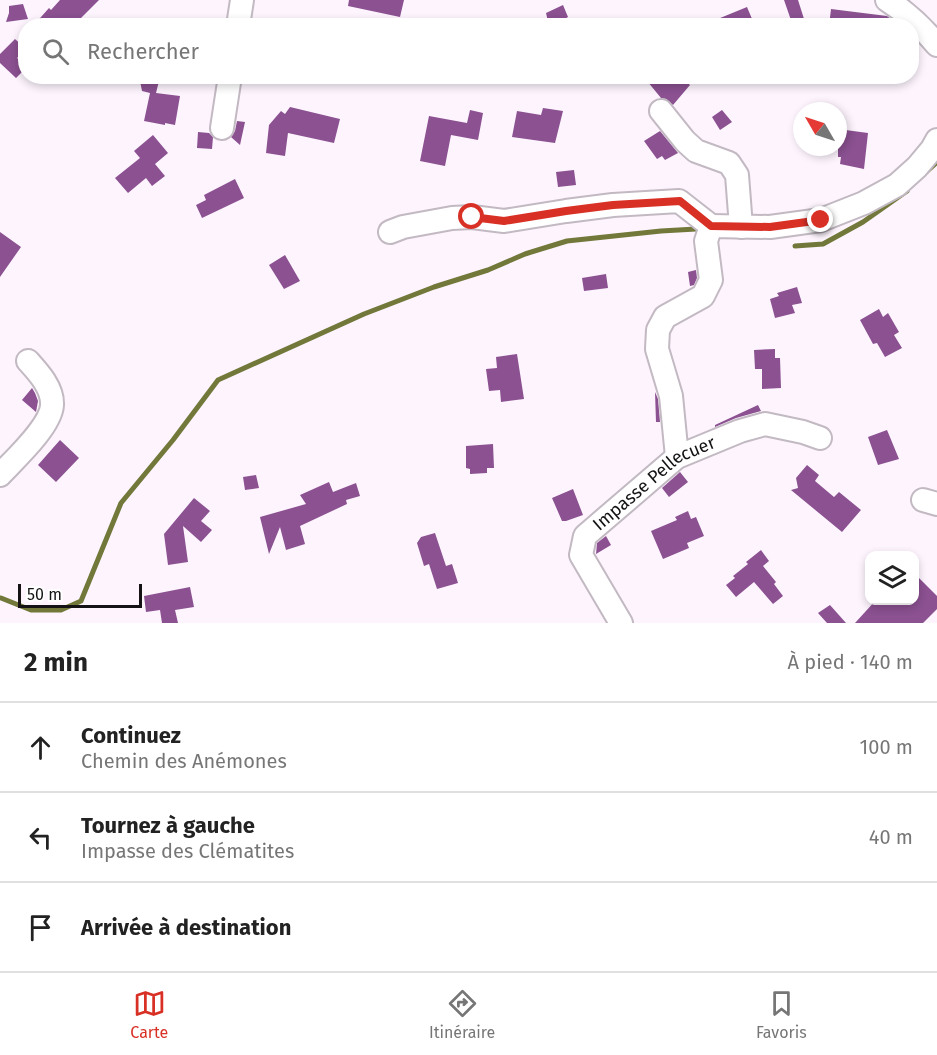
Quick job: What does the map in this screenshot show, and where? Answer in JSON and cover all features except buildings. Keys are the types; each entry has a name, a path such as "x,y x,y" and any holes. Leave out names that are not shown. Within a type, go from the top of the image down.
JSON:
{"street":[{"path":"239,18 242,0"},
{"path":"887,0 911,18"},
{"path":"919,26 937,45"},
{"path":"222,128 229,84"},
{"path":"661,111 696,151 729,163 737,175 741,227"},
{"path":"709,234 741,227 770,227 821,220 864,203 897,185 917,167 937,141"},
{"path":"390,232 403,227 452,218 472,217 504,221 601,207 680,201 709,234 711,280 704,296 665,317 658,330 657,349 671,396 676,457"},
{"path":"0,475 43,427 52,406 50,392 28,361"},
{"name":"Impasse Pellecuer","path":"621,623 581,555 585,536 676,457 740,431 765,424 820,438"}],"waterway":[{"path":"924,174 937,162"},
{"path":"795,246 823,244 863,222 907,191"},
{"path":"1,598 31,610 61,610 81,601 121,503 173,440 218,380 364,314 434,287 488,270 525,254 567,241 696,229"}],"route":[{"path":"472,217 504,221 613,205 680,201 711,226 770,227 821,220"}]}
